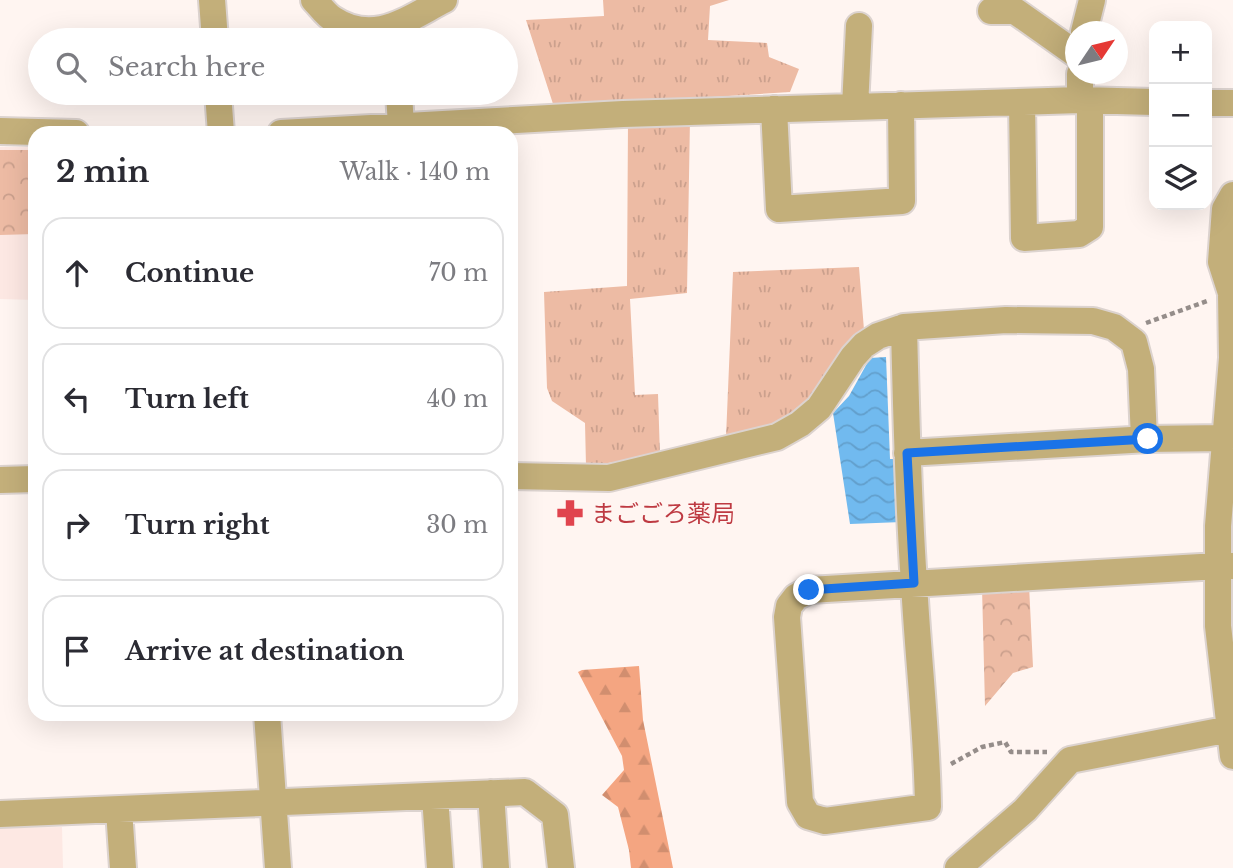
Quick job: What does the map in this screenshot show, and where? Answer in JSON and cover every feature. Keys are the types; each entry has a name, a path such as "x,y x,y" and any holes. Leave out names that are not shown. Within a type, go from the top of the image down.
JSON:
{"street":[{"path":"212,0 214,28"},
{"path":"314,0 333,19 354,28"},
{"path":"399,28 444,0"},
{"path":"1087,21 1092,0"},
{"path":"991,11 1015,11 1065,46"},
{"path":"855,107 859,26"},
{"path":"1022,102 1024,237 1079,234 1090,227 1085,100 1082,84"},
{"path":"400,105 401,126 774,109 1085,100 1149,102"},
{"path":"1212,103 1233,103"},
{"path":"219,105 220,126"},
{"path":"774,109 779,209 902,201 901,105"},
{"path":"0,131 28,132"},
{"path":"1233,195 1225,209 1222,262 1231,293 1231,358 1218,526 1226,566 1218,626 1233,756"},
{"path":"518,476 609,478 777,437 800,424 819,408 841,373 864,345 878,336 904,327 1018,320 1093,321 1114,327 1134,342 1141,369 1143,439 1148,439"},
{"path":"904,327 907,453 914,583 928,774 928,807 825,821 808,816 800,802 789,606 796,597 809,590 914,583 1226,566"},
{"path":"907,453 1148,439 1225,438"},
{"path":"0,480 28,479"},
{"path":"267,721 278,868"},
{"path":"958,868 1025,810 1070,760 1230,729"},
{"path":"0,814 525,792 555,815 561,868"},
{"path":"491,793 496,868"},
{"path":"435,796 440,868"},
{"path":"119,810 123,868"}],"path":[{"path":"1142,324 1231,293"},
{"path":"928,774 982,747 1005,742 1011,752 1059,753 1070,760"}],"shaded area":[{"path":"0,147 28,147 28,300 0,299"},
{"path":"62,827 63,868 0,868 0,828"}],"green space":[{"path":"603,0 729,0 710,6 708,40 767,43 769,57 799,69 790,92 554,107 526,20 604,16"},
{"path":"690,119 687,293 630,299 635,395 658,394 660,456 586,466 585,423 552,401 547,388 544,292 627,286 628,121"},
{"path":"0,150 28,150 28,234 0,235"},
{"path":"859,267 864,330 814,402 766,431 726,437 733,272"},
{"path":"1029,585 1033,667 1013,673 985,706 982,588"},
{"path":"639,666 643,720 673,868 631,868 618,807 602,795 624,770 622,756 578,672"}],"water":[{"path":"886,357 890,459 900,459 902,522 850,524 833,413 849,396 870,358"}],"place":[{"name":"まごごろ薬局","path":"570,513"}],"route":[{"path":"809,590 914,583 907,453 1148,439"}]}
